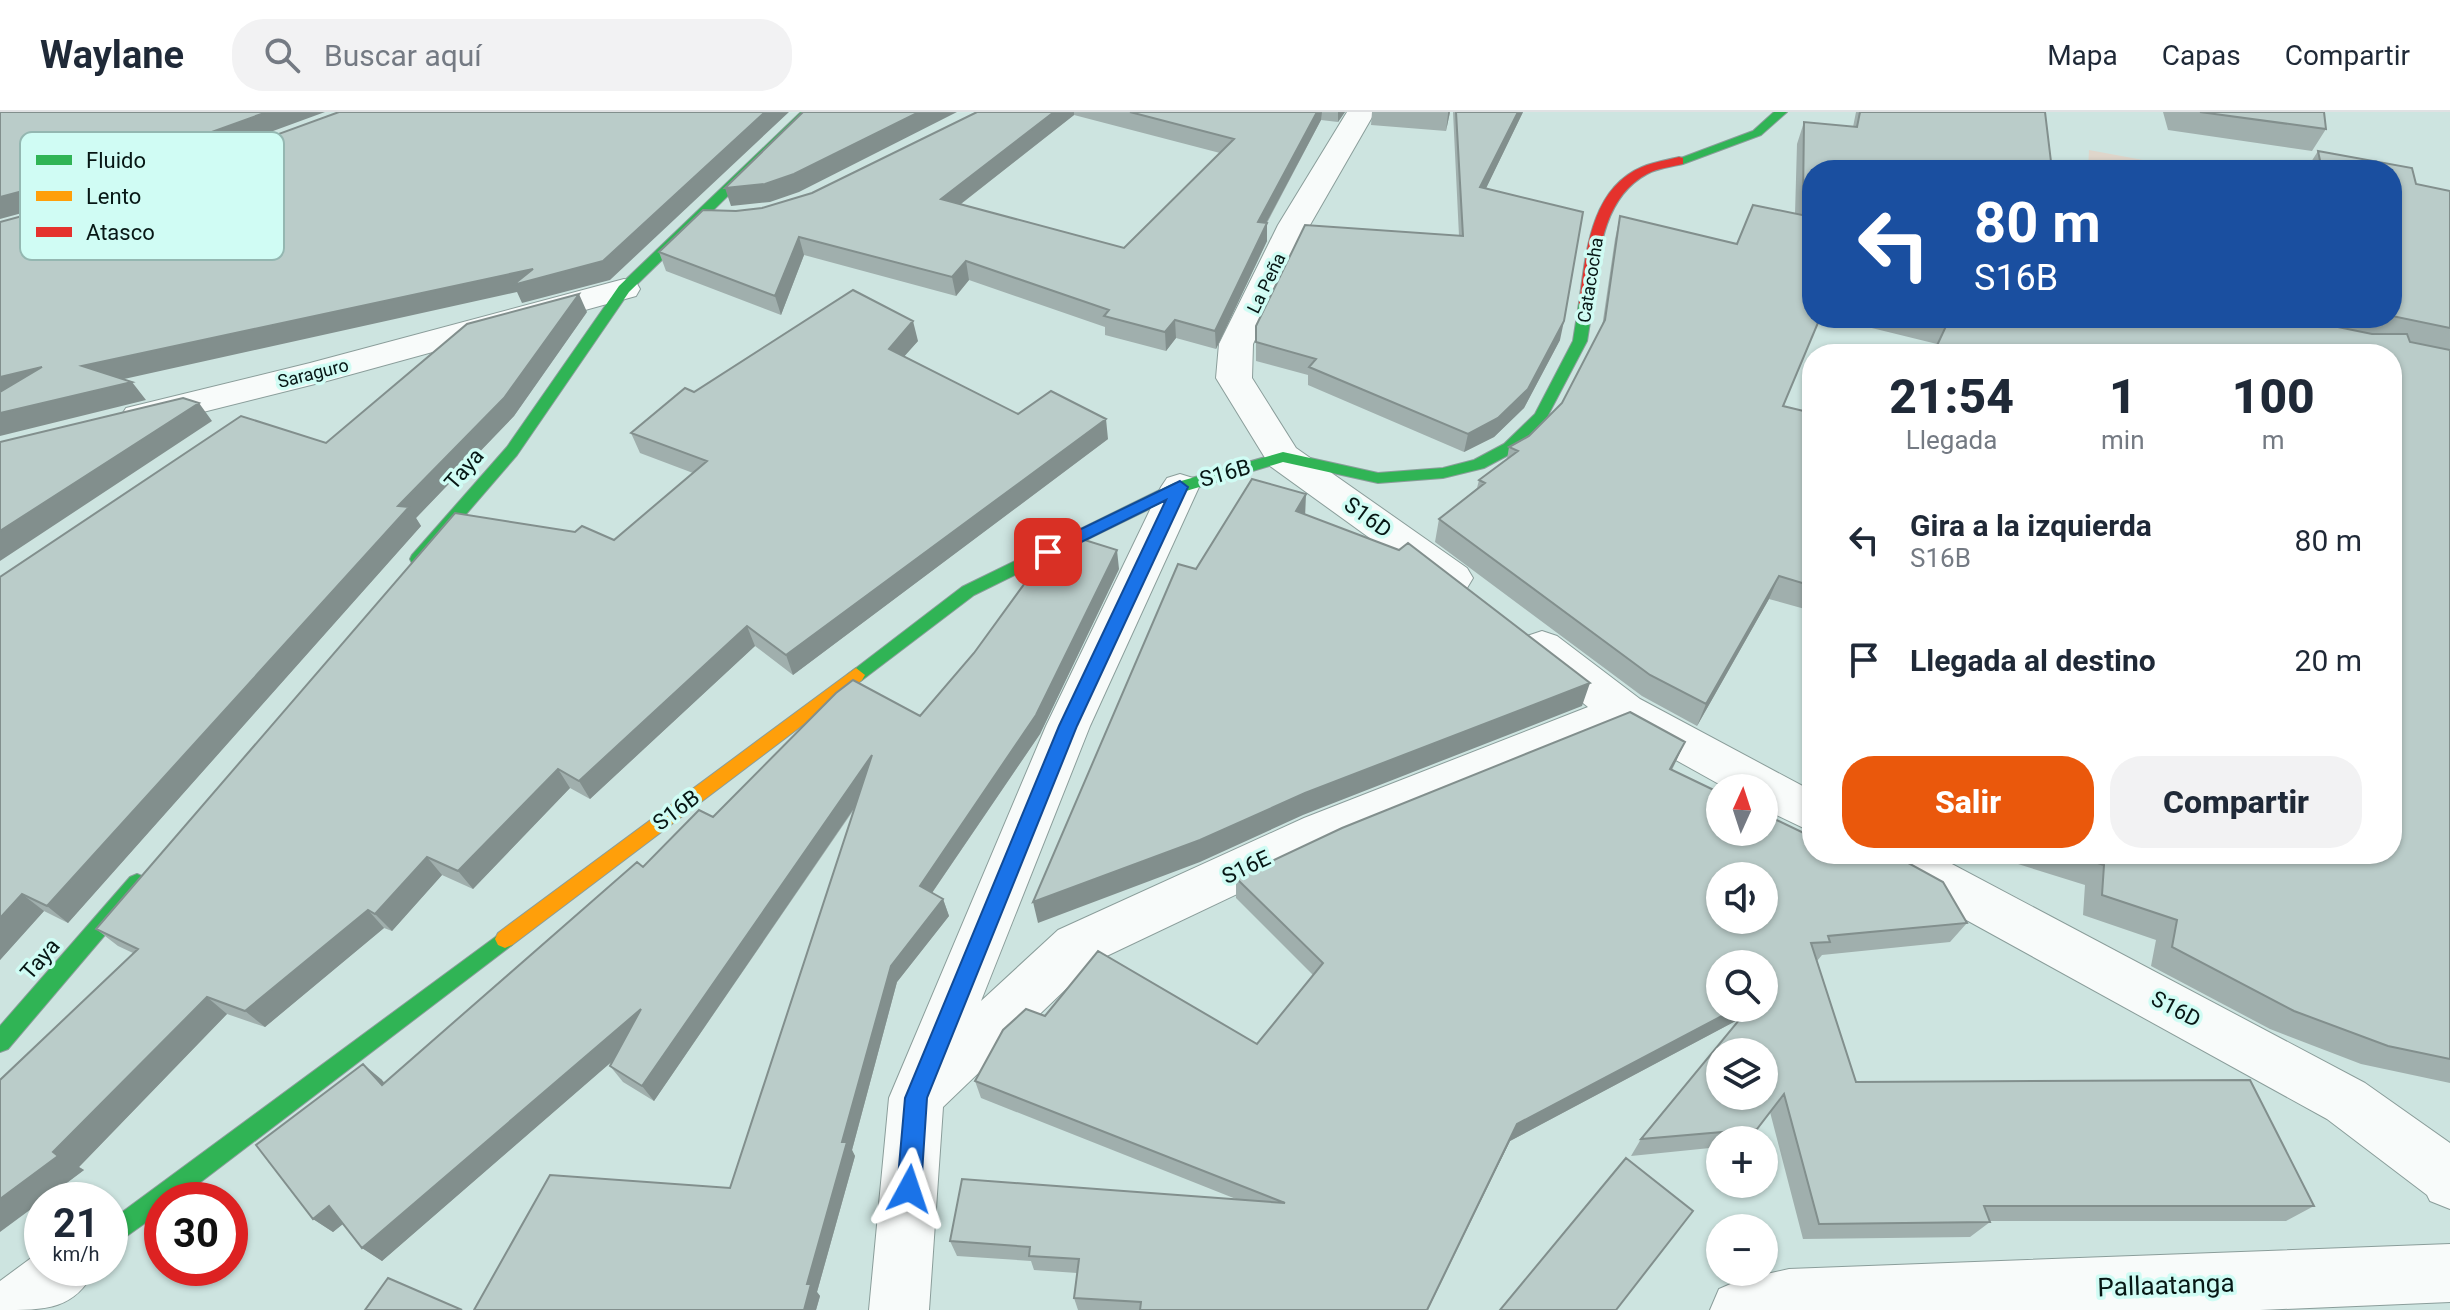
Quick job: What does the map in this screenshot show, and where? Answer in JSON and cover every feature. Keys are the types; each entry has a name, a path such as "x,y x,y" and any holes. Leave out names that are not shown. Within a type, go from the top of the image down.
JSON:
{"street":[{"name":"Taya","path":"408,571 512,451 624,289 808,112"},
{"name":"La Peña","path":"1283,457 1234,378 1236,344 1294,225 1361,112"},
{"name":"Catacocha","path":"1283,457 1378,478 1443,473 1479,464 1509,448 1541,416 1580,341 1596,235 1611,195 1642,171 1713,151 1757,133 1781,112"},
{"path":"700,215 738,219"},
{"name":"Saraguro","path":"105,425 315,373 624,289"},
{"path":"236,426 315,373"},
{"name":"S16B","path":"128,1222 968,591 1180,487 1283,457"},
{"name":"S16D","path":"1283,457 1499,614 1624,711 1802,808"},
{"path":"899,1310 916,1098 1068,726 1180,487"},
{"name":"S16E","path":"916,1098 1076,946 1321,832 1624,711"},
{"name":"S16D","path":"1908,864 2346,1101 2447,1175 2450,1181"},
{"name":"Taya","path":"0,1042 146,873"},
{"name":"Pallaatanga","path":"1774,1306 2450,1273"},
{"path":"11,1310 43,1286"}],"shaded area":[{"path":"2089,150 2143,160 2088,160"}],"building":[{"path":"0,112 267,112 212,132 20,132 20,192 0,197"},
{"path":"339,112 765,112 603,261 513,285 533,269 82,366 132,382 0,413 0,392 42,367 0,377 0,222 20,217 20,260 284,260 284,132"},
{"path":"803,112 919,112 794,174 765,184 725,188"},
{"path":"977,112 1054,112 941,199 1124,248 1234,139 1130,112 1317,112 1258,222 1267,223 1215,331 1175,320 1165,332 1104,316 1109,310 966,261 952,277 799,237 775,296 659,252 703,210 762,208 812,193"},
{"path":"1456,112 1518,112 1480,187 1583,212 1564,321 1528,389 1498,418 1468,434 1309,367 1316,359 1256,342 1256,326 1305,225 1463,236"},
{"path":"1860,112 2045,112 2051,160 1803,160 1804,122 1857,127"},
{"path":"2200,112 2324,112 2326,129"},
{"path":"2318,151 2368,160 2320,160"},
{"path":"2402,166 2412,168 2416,184 2450,191 2450,328 2402,318"},
{"path":"1753,205 1802,215 1802,328 1816,328 1809,344 1802,344 1802,361 1783,406 1802,411 1802,583 1779,576 1706,704 1650,675 1439,519 1485,483 1479,480 1518,451 1509,447 1529,436 1562,403 1605,320 1620,216 1737,244"},
{"path":"853,290 913,321 889,349 1018,414 1051,391 1106,419 786,655 747,626 579,781 558,769 458,871 427,857 375,914 368,910 245,1011 207,997 53,1152 58,1156 0,1199 0,1080 138,949 96,929 455,513 575,532 582,526 614,540 707,461 631,433 685,388 694,392"},
{"path":"579,294 504,398 398,506 409,507 47,906 22,894 0,918 0,577 241,416 326,443 467,324"},
{"path":"1945,328 2343,328 2372,334 2407,334 2410,342 2450,350 2450,1059 2388,1046 2294,1011 2172,947 2177,920 2102,895 2104,865 2101,864 2402,864 2402,344 1938,344"},
{"path":"183,398 199,403 0,531 0,442"},
{"path":"1252,479 1306,494 1296,511 1399,550 1408,543 1590,683 1305,793 1200,840 1033,902 1178,564 1196,569"},
{"path":"1075,537 1117,550 1036,715 920,886 943,899 891,966 842,1142 847,1142 807,1284 811,1284 804,1310 474,1310 550,1175 730,1188 872,755 642,1086 610,1066 641,1009 362,1248 329,1206 313,1219 256,1145 363,1064 382,1085 637,862 643,867 699,810 713,817 836,693 853,680 920,716 974,653 1049,550"},
{"path":"1630,712 1685,742 1670,769 1706,786 1706,846 1778,846 1778,821 1802,832 1802,864 1910,864 1943,882 1967,923 1828,936 1830,942 1811,943 1856,1082 2250,1080 2314,1206 1984,1206 1990,1222 1819,1224 1784,1094 1778,1102 1778,1038 1724,1038 1737,1022 1778,1022 1778,950 1706,950 1706,1022 1710,1022 1517,1124 1427,1310 1140,1310 1141,1302 1074,1298 1079,1259 1029,1256 1030,1247 950,1241 962,1179 1285,1203 975,1081 1003,1030 1026,1009 1045,1016 1098,951 1257,1044 1323,963 1236,878 1342,828"},
{"path":"1706,1060 1706,1110 1772,1110 1759,1126 1706,1126 1706,1133 1641,1139"},
{"path":"1626,1158 1693,1211 1616,1310 1500,1310"},
{"path":"388,1278 462,1310 365,1310"}],"traffic: fast":[{"path":"418,559 512,451 624,289 808,112"},
{"path":"1679,161 1757,133 1781,112"},
{"path":"856,675 968,591 1180,487 1283,457 1378,478 1443,473 1479,464 1509,448 1541,416 1580,341 1586,303"},
{"path":"0,1042 137,883"},
{"path":"128,1222 505,939"}],"traffic: slow":[{"path":"505,939 856,675"}],"traffic: jam":[{"path":"1586,303 1594,247 1605,211 1614,195 1643,171 1679,161"}],"route":[{"path":"909,1189 916,1098 1068,726 1180,487 1048,552"}]}
